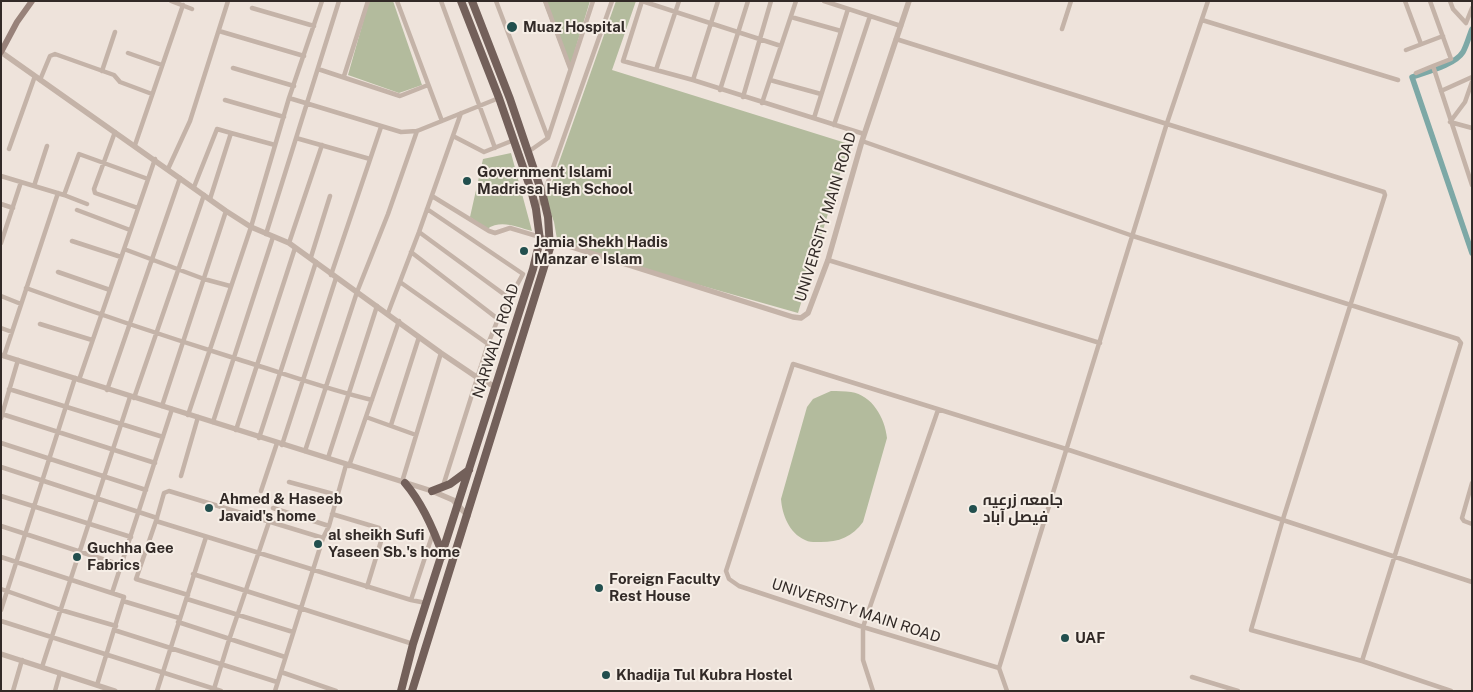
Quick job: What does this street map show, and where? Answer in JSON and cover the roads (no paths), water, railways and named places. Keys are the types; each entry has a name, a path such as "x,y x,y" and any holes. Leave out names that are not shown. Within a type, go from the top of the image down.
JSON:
{"main road":[{"path":"1,52 9,34 27,4 32,1"},
{"name":"NARWALA ROAD","path":"401,691 414,644 534,269 540,237 536,208 514,140 461,1"},
{"name":"NARWALA ROAD","path":"412,691 550,248 548,217 543,196 472,1"},
{"path":"432,491 441,491 470,469"},
{"path":"403,482 414,493 423,508 443,556"}],"street":[{"path":"170,1 192,9"},
{"path":"168,169 190,121 228,1"},
{"path":"188,415 251,227 289,98 322,1"},
{"path":"266,234 339,1"},
{"path":"344,76 368,1"},
{"path":"397,1 442,121"},
{"path":"441,1 495,148"},
{"path":"496,1 548,138"},
{"path":"545,1 571,68"},
{"path":"528,152 548,138 593,1"},
{"path":"536,208 543,196 612,1"},
{"path":"781,46 642,1 623,61 693,80 864,134"},
{"path":"656,70 679,1"},
{"path":"693,80 718,1"},
{"path":"720,90 748,1"},
{"path":"743,97 771,1"},
{"path":"762,103 796,1"},
{"path":"824,1 901,26"},
{"name":"UNIVERSITY MAIN ROAD","path":"540,237 802,318 808,312 828,260 864,134 908,1"},
{"path":"1062,29 1071,1"},
{"path":"1007,691 999,668 1168,123 1208,1"},
{"path":"1405,1 1421,44"},
{"path":"1416,73 1433,68 1451,59 1430,1"},
{"path":"1450,1 1453,9 1466,23 1472,8"},
{"path":"134,145 183,6"},
{"path":"252,8 314,26"},
{"path":"814,118 848,9"},
{"path":"834,125 870,16"},
{"path":"791,17 841,31"},
{"path":"1202,20 1398,80"},
{"path":"219,31 304,56"},
{"path":"102,71 115,32"},
{"path":"1406,50 1443,36"},
{"path":"896,39 1384,192 1385,195 1283,519 1251,630 1362,661 1451,691"},
{"path":"1,52 226,211 251,227 289,243 419,337 478,378 496,387"},
{"path":"128,53 162,65"},
{"path":"9,150 37,78 50,56 54,54 114,75 120,82 152,94"},
{"path":"234,68 294,86"},
{"path":"318,68 400,96 428,85"},
{"path":"1433,68 1472,185"},
{"path":"1440,90 1472,77"},
{"path":"770,80 821,94"},
{"path":"1450,122 1465,102 1472,82"},
{"path":"289,98 401,132 417,131 499,98"},
{"path":"225,100 284,117"},
{"path":"1465,102 1472,105"},
{"path":"388,314 461,113"},
{"path":"1450,122 1472,128"},
{"path":"261,491 303,379 381,126"},
{"path":"194,187 217,129 275,145"},
{"path":"305,451 357,292 388,214 417,131"},
{"path":"115,132 102,163 94,189 95,193 138,208"},
{"path":"210,199 231,133"},
{"path":"453,136 484,152 514,140"},
{"path":"296,138 370,159"},
{"path":"862,141 1133,236 1458,339 1461,342 1362,661"},
{"path":"289,243 322,145"},
{"path":"34,186 47,146"},
{"path":"64,195 79,154 148,179"},
{"path":"1,610 65,406 101,316 154,159"},
{"path":"1,176 87,204"},
{"path":"107,390 180,178"},
{"path":"1,242 21,182"},
{"path":"58,193 12,332 2,356 432,491"},
{"path":"42,667 120,424 132,397 204,195"},
{"path":"310,257 330,196"},
{"path":"432,196 494,233 510,228 540,237"},
{"path":"1,204 13,208"},
{"path":"427,209 523,274 498,319 488,344 441,491 468,516"},
{"path":"76,210 130,230"},
{"path":"162,406 226,211"},
{"path":"419,232 509,298"},
{"path":"213,422 274,237"},
{"path":"72,241 121,257"},
{"path":"236,430 295,248"},
{"path":"124,249 230,286"},
{"path":"411,252 498,319"},
{"path":"828,260 1100,342"},
{"path":"259,438 316,262"},
{"path":"58,272 110,290"},
{"path":"400,282 488,344"},
{"path":"26,288 155,334 349,395 372,400"},
{"path":"1,296 21,304"},
{"path":"328,458 377,306"},
{"path":"275,691 323,538 329,526 337,495 372,400 398,321"},
{"path":"40,324 92,340"},
{"path":"1,328 12,332"},
{"path":"391,425 419,337"},
{"path":"403,482 442,353"},
{"path":"18,360 2,416 58,431 155,463"},
{"name":"UNIVERSITY MAIN ROAD","path":"938,410 793,364 726,571 729,579 739,586 863,628 999,668"},
{"path":"1,391 9,391 65,406 163,437"},
{"path":"112,593 172,409"},
{"path":"873,691 863,660 863,628 938,410 1066,449 1472,582"},
{"path":"181,476 198,417"},
{"path":"366,417 416,435"},
{"path":"1,443 146,490"},
{"path":"1,467 139,512 157,520 258,554 428,604"},
{"path":"288,482 337,495"},
{"path":"1472,483 1462,518 1464,521 1472,524"},
{"path":"293,632 237,616 136,578 157,520 164,493 169,491 323,538"},
{"path":"1,496 131,537"},
{"path":"273,508 329,526"},
{"path":"332,514 379,528 382,532 382,538 367,587"},
{"path":"214,690 269,522"},
{"path":"1,526 121,565"},
{"path":"411,600 434,531"},
{"path":"157,691 206,537"},
{"path":"1,557 124,597 97,685"},
{"path":"193,574 414,644"},
{"path":"1,589 277,682"},
{"path":"123,600 229,640 285,657"},
{"path":"1,620 221,691"},
{"path":"1,654 115,691"},
{"path":"13,691 22,660"},
{"path":"281,672 336,691"},
{"path":"55,691 60,673"},
{"path":"1192,677 1226,689 1238,691"}],"waterway":[{"path":"1472,29 1463,52 1459,57 1440,68 1412,77 1472,253"}],"place":[{"name":"Muaz Hospital","path":"512,27"},
{"name":"Government Islami Madrissa High School","path":"467,181"},
{"name":"Jamia Shekh Hadis Manzar e Islam","path":"524,251"},
{"name":"Ahmed & Haseeb Javaid's home","path":"209,508"},
{"name":"جامعہ زرعیہ فیصل آباد","path":"973,509"},
{"name":"al sheikh Sufi Yaseen Sb.'s home","path":"318,544"},
{"name":"Guchha Gee Fabrics","path":"77,557"},
{"name":"Foreign Faculty Rest House","path":"599,588"},
{"name":"UAF","path":"1065,638"},
{"name":"Khadija Tul Kubra Hostel","path":"606,675"}]}
